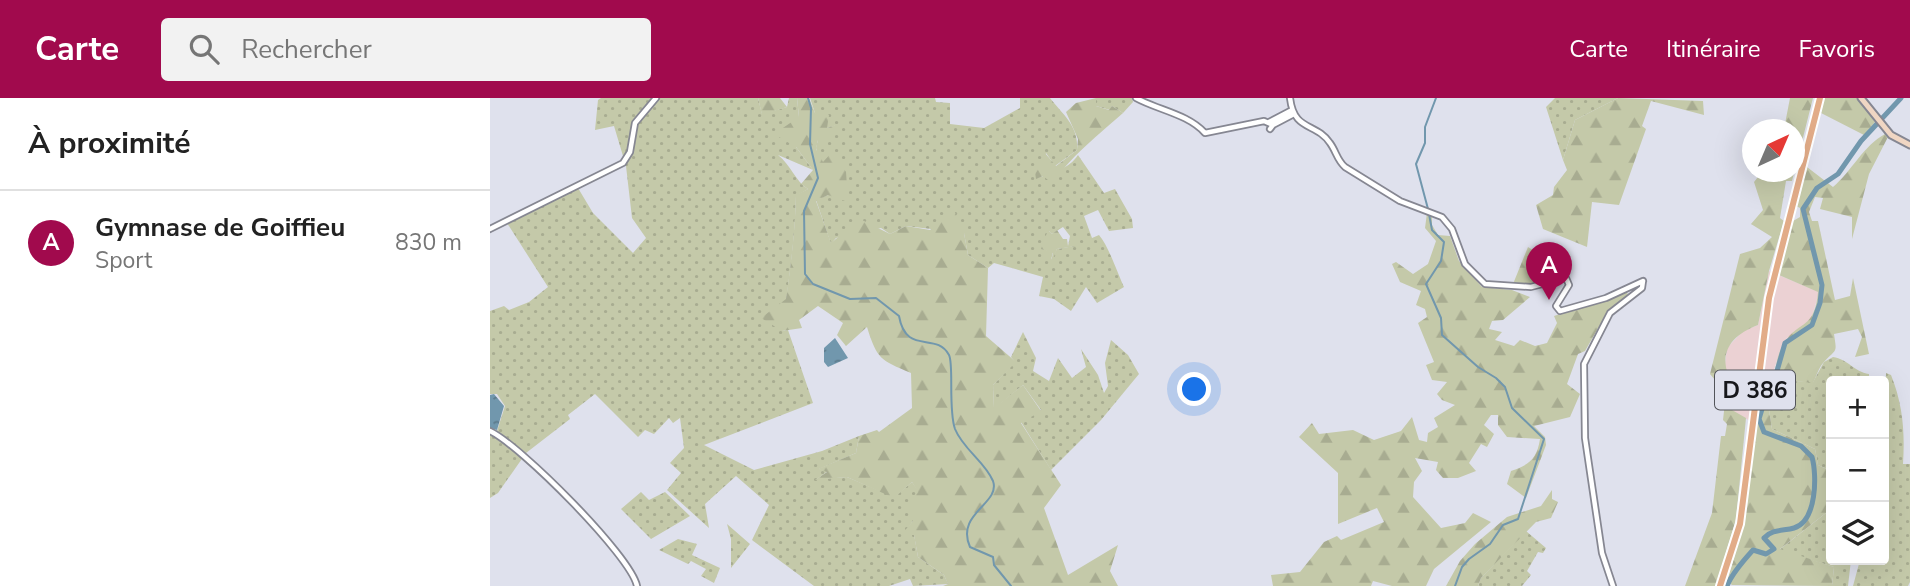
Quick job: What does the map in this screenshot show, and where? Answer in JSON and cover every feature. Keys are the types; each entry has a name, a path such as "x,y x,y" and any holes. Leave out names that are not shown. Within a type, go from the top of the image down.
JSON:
{"main road":[{"name":"D 386","path":"1720,586 1740,524 1769,298 1820,98"},
{"path":"1861,98 1895,138 1910,145"}],"street":[{"path":"490,229 623,163 630,152 635,123 656,98"},
{"path":"1136,98 1161,111 1176,114 1205,133 1269,124 1295,115"},
{"path":"1290,98 1295,115 1328,140 1338,160 1345,167 1401,201 1429,210 1449,224 1465,264 1485,284 1531,287 1568,279 1569,285 1556,306 1557,311 1606,298 1643,281 1643,287 1639,291 1610,313 1584,364 1584,438 1602,553 1613,586"},
{"path":"490,431 506,441 544,475 620,557 634,576 637,586"}],"shaded area":[{"path":"1769,271 1819,292 1811,320 1787,338 1781,348 1756,424 1731,411 1734,388 1724,372 1727,348 1743,331 1758,325"}],"green space":[{"path":"758,98 762,114 787,107 789,98 797,98 799,117 796,147 813,170 778,155 808,189 796,196 793,247 782,331 788,330 813,403 704,445 754,470 822,451 859,436 856,453 819,469 828,471 817,479 847,477 894,497 912,482 919,492 913,521 903,535 914,534 918,557 944,575 948,584 913,586 910,579 889,586 814,586 752,540 769,505 736,476 705,504 709,528 667,490 681,473 670,463 684,448 680,418 673,423 669,418 654,434 645,430 638,437 595,394 568,415 570,419 526,453 498,493 490,498 490,433 497,431 505,406 497,394 490,394 490,311 504,306 509,310 529,302 548,287 507,223 578,188 593,213 633,253 646,238 632,218 626,166 614,126 595,130 598,100"},
{"path":"758,98 780,98 787,107 762,115"},
{"path":"797,98 809,98 815,113 829,115 827,128 838,124 831,140 818,140 816,149 823,162 834,150 846,172 848,202 828,195 816,201 831,243 860,219 890,234 906,226 930,230 953,208 964,233 968,255 988,268 986,336 1016,362 993,385 994,408 1023,385 1041,411 1021,423 1061,485 1044,508 1068,575 1118,545 1110,571 1118,586 943,586 948,584 944,575 918,557 914,535 901,535 913,521 908,504 918,492 912,482 894,498 847,477 815,480 827,472 818,469 856,453 859,436 877,430 879,432 912,408 911,373 881,357 867,327 846,346 837,335 843,323 818,306 799,320 802,328 782,331 761,318 786,299 796,195 808,189 801,184 813,170 796,147 774,134 799,117"},
{"path":"810,98 935,98 936,102 950,103 950,124 984,128 1020,108 1020,98 1050,98 1073,127 1077,150 1055,166 1046,153 1037,178 1065,167 1078,155 1104,193 1115,189 1132,219 1133,228 1109,231 1098,210 1084,216 1092,238 1099,235 1106,246 1124,287 1097,303 1086,287 1071,311 1054,299 1039,296 1043,277 994,263 988,268 968,255 964,233 906,226 890,234 881,228 836,238 831,244 816,200 828,195 816,148 818,140 837,125 827,128 815,113","holes":["1063,227 1070,236 1068,246 1074,246 1057,249 1051,260 1053,252 1042,249 1049,231 1052,234"]},
{"path":"1096,98 1132,98 1133,102 1123,113 1112,106 1110,110 1096,106"},
{"path":"1096,98 1096,106 1109,110 1112,106 1123,113 1075,157 1053,184 1043,176 1036,179 1035,172 1045,153 1056,166 1077,150 1078,139 1066,112 1076,103"},
{"path":"1555,98 1618,98 1575,120 1563,160 1546,107"},
{"path":"1618,98 1703,101 1704,115 1651,101 1642,126 1646,129 1619,205 1592,202 1587,247 1543,229 1536,205 1553,195 1554,187 1567,170 1563,160 1575,120"},
{"path":"1790,98 1813,98 1805,130 1805,119 1786,119"},
{"path":"1824,98 1858,98 1875,122 1864,135 1821,113"},
{"path":"1885,134 1888,137 1869,174 1852,239 1852,217 1820,209 1823,198 1815,197 1809,212 1812,221 1818,221 1835,300 1850,296 1853,278 1869,354 1855,357 1862,337 1858,329 1834,334 1835,350 1822,364 1813,383 1795,381 1768,403 1772,429 1815,449 1818,465 1826,469 1826,513 1780,549 1834,567 1832,586 1732,585 1727,581 1744,524 1760,387 1774,372 1783,345 1794,331 1809,319 1816,305 1818,292 1779,275 1793,221 1800,217 1800,208 1796,206 1805,182 1807,167 1833,187 1877,139"},
{"path":"1754,182 1786,182 1780,218 1784,221 1769,271 1758,325 1738,336 1727,350 1725,358 1729,377 1735,388 1732,410 1746,418 1736,519 1716,586 1685,586 1712,513 1721,436 1725,436 1727,424 1723,420 1726,393 1710,374 1740,254 1760,248 1772,237 1751,224 1763,210"},
{"path":"1427,213 1432,217 1432,225 1438,235 1450,236 1459,261 1482,287 1512,290 1530,297 1503,320 1492,321 1489,329 1502,332 1495,340 1514,346 1520,340 1535,346 1547,343 1557,323 1554,316 1627,291 1628,296 1608,311 1585,351 1578,354 1567,384 1580,394 1570,417 1534,426 1545,437 1546,445 1526,498 1507,484 1511,471 1527,464 1537,452 1540,439 1507,437 1498,425 1498,415 1491,415 1484,425 1494,434 1487,447 1481,444 1469,463 1476,471 1458,478 1443,478 1436,470 1438,462 1415,458 1422,471 1414,482 1413,497 1441,528 1465,523 1473,513 1491,522 1434,569 1426,586 1392,586 1373,581 1371,586 1273,586 1271,575 1300,572 1324,542 1337,536 1341,540 1384,522 1377,508 1338,524 1338,473 1299,437 1312,423 1319,434 1353,430 1374,440 1401,431 1412,417 1419,440 1427,442 1428,433 1438,427 1434,418 1455,405 1442,400 1437,394 1447,382 1432,380 1426,365 1434,362 1418,323 1427,317 1425,309 1416,305 1421,291 1400,282 1392,264 1396,262 1413,274 1428,264 1436,241 1425,228"},
{"path":"1048,230 1052,234 1057,230 1063,239 1067,239 1068,246 1076,246 1057,249 1050,266 1053,253 1041,249"},
{"path":"1528,247 1556,265 1568,265 1569,276 1538,285 1513,284"},
{"path":"1023,332 1036,358 1033,371 1049,381 1058,358 1072,378 1086,367 1081,349 1098,375 1104,393 1108,386 1105,363 1111,340 1128,355 1139,374 1101,420 1051,470 1021,422 1041,410 1023,385 994,409 993,385 1015,362 1011,357"},
{"path":"1833,357 1869,374 1826,376 1826,469 1818,465 1815,449 1772,429 1768,403 1795,381 1813,382 1824,362"},
{"path":"1886,373 1891,375 1901,408 1903,464 1910,464 1910,582 1908,586 1853,586 1859,565 1889,565 1889,376 1886,376"},
{"path":"1552,490 1552,499 1558,502 1551,518 1536,522 1481,578 1478,586 1446,586 1460,561 1475,544 1507,517 1541,506"},
{"path":"641,492 649,500 665,492 690,516 651,539 621,509"},
{"path":"1826,513 1826,565 1779,550"},
{"path":"727,524 750,544 731,568 731,539"},
{"path":"1526,531 1546,548 1543,553 1538,552 1527,571 1531,575 1522,586 1478,586 1481,578"},
{"path":"678,539 697,544 692,555 720,568 714,583 701,576 706,569 691,561 688,564 659,550"},
{"path":"1828,565 1850,565 1848,586 1832,586 1834,567"}],"water":[{"path":"835,338 848,358 828,367 824,362 824,348"},
{"path":"494,394 504,406 497,430 490,428 490,395"}],"waterway":[{"path":"808,98 811,108 810,144 818,178 804,211 805,274 813,284 850,299 876,298 899,316 908,336 914,340 937,344 949,355 955,429 989,474 994,489 968,526 970,547 993,557 994,565 1011,586"},
{"path":"1428,209 1416,164 1425,143 1425,127 1436,98"},
{"path":"1727,586 1753,550 1766,554 1774,549 1764,538 1767,535 1802,524 1814,497 1812,457 1801,446 1764,432 1759,419 1762,409 1761,392 1775,378 1785,343 1812,325 1820,303 1822,285 1803,209 1817,188 1838,174 1861,141 1901,98"},
{"path":"1429,214 1432,230 1444,242 1441,261 1426,284 1441,318 1442,335 1505,387 1512,408 1544,439 1518,519 1503,525 1490,544 1469,559 1462,567 1455,586"}],"place":[{"name":"Gymnase de Goiffieu","path":"1549,300"}]}
